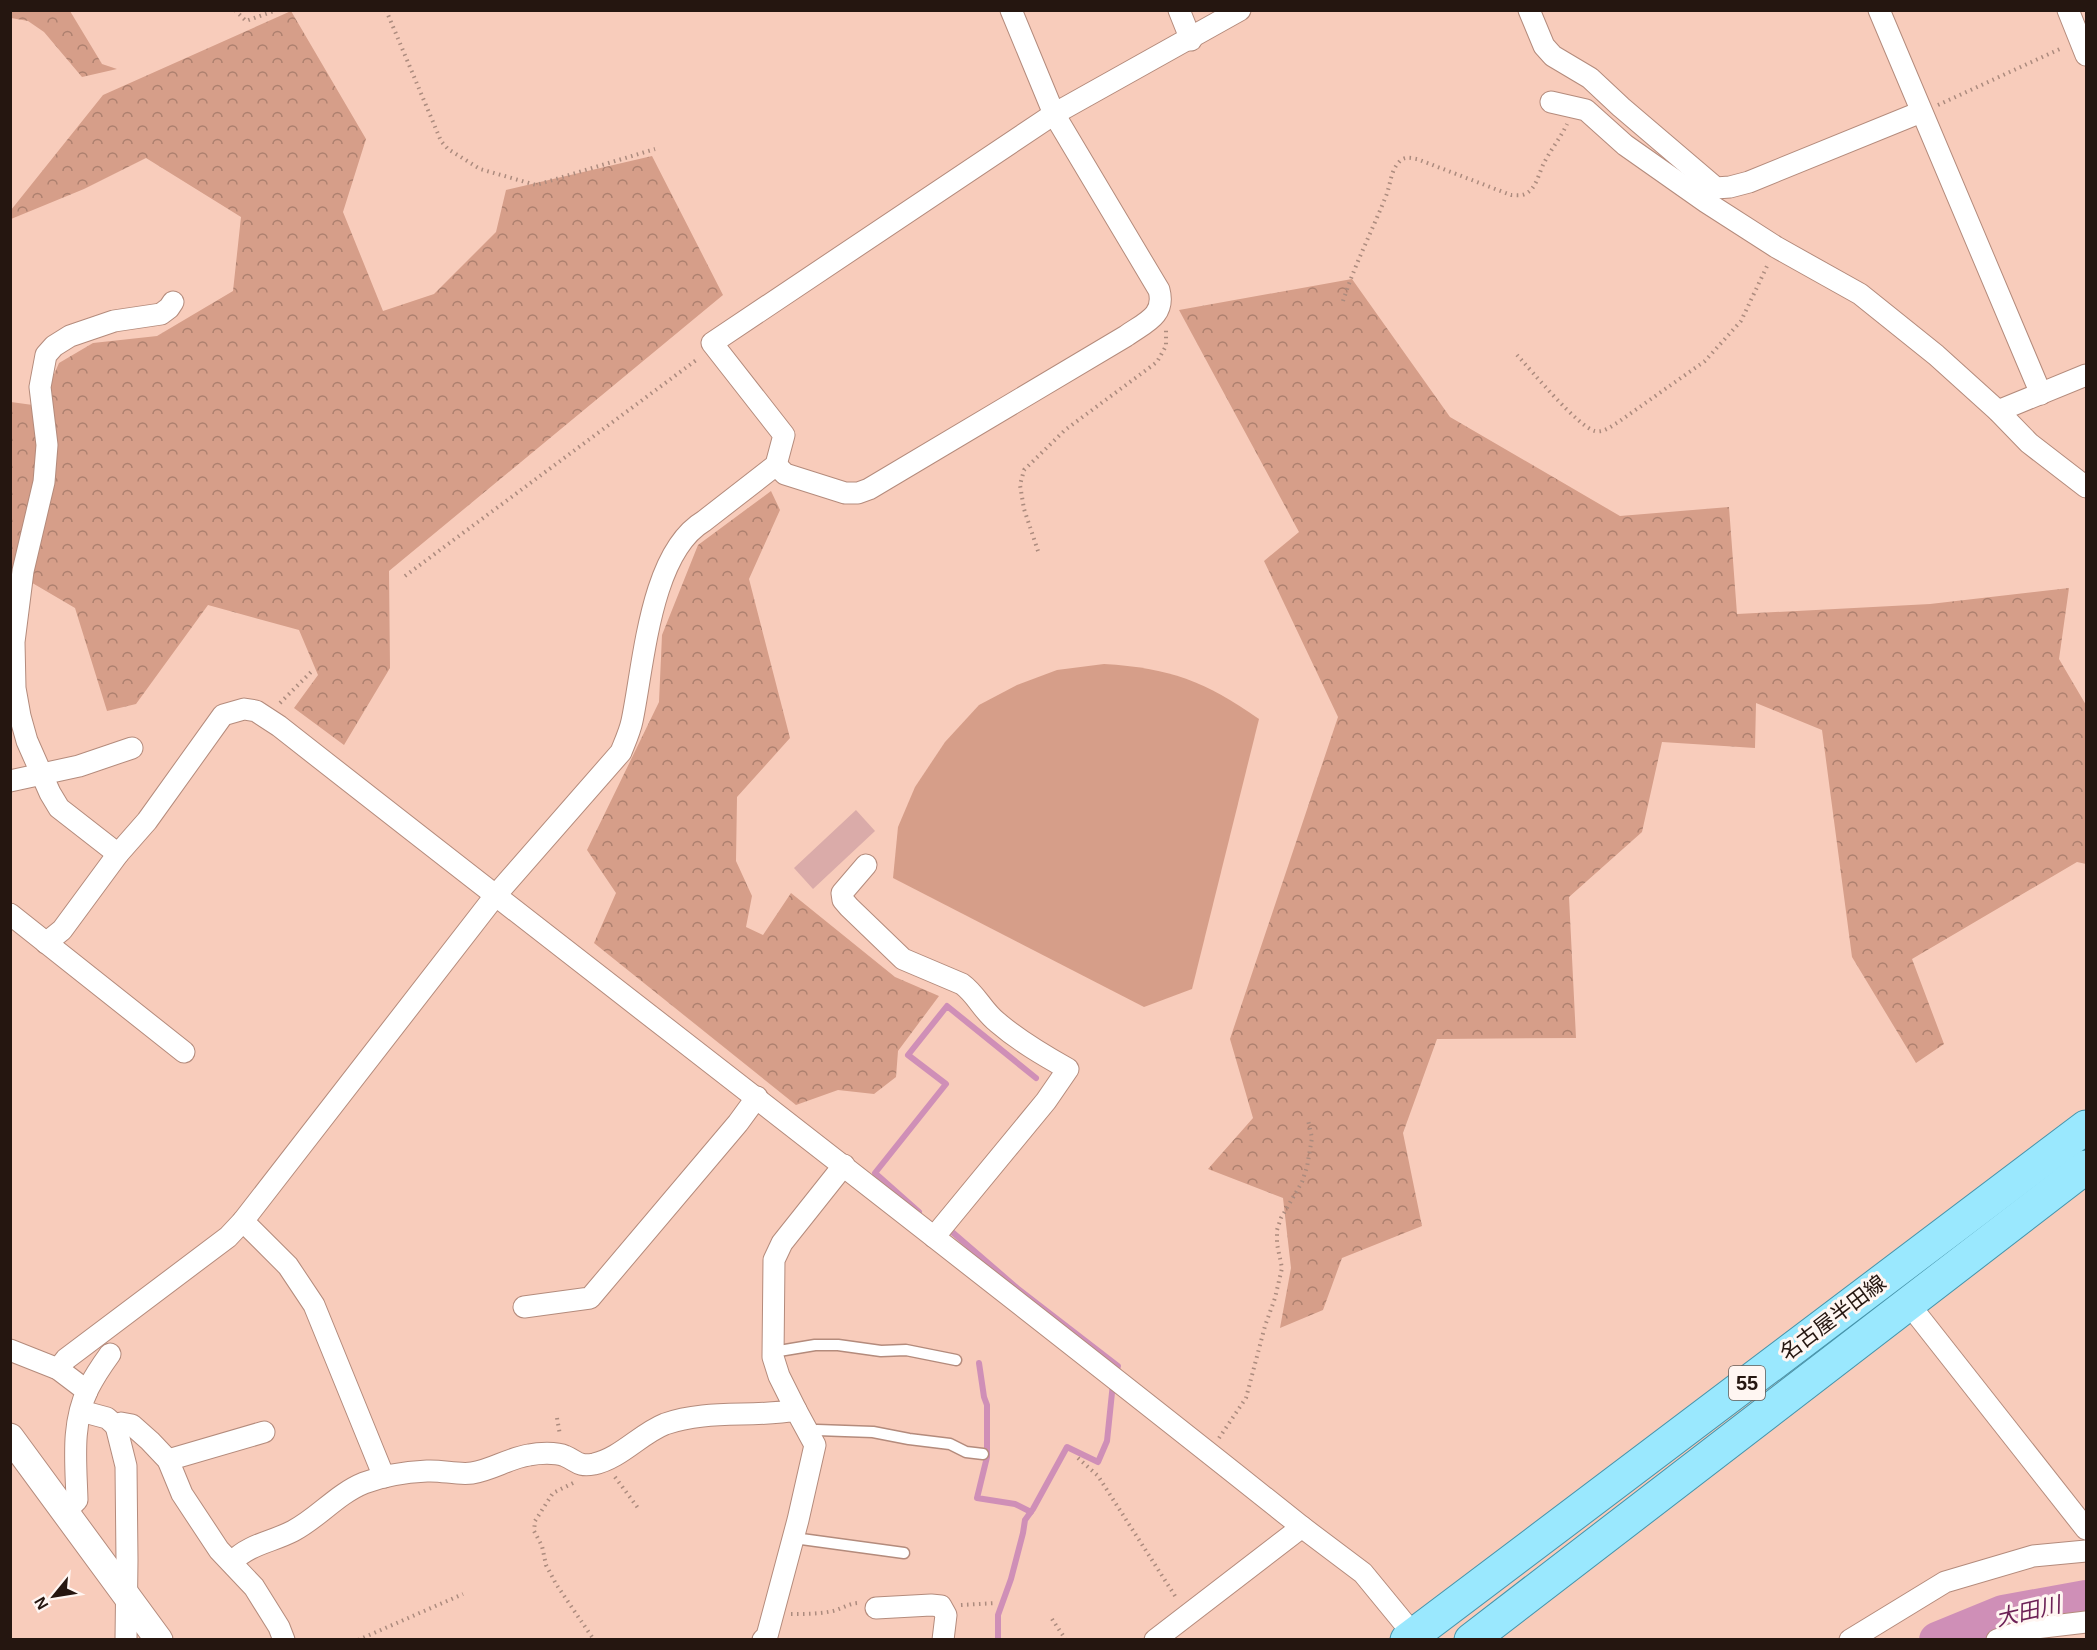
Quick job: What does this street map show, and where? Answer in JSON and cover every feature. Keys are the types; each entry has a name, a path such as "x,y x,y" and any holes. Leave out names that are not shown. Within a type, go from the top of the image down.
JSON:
{"main road":[{"name":"名古屋半田線","path":"1413,1638 2086,1127"},
{"name":"名古屋半田線","path":"1471,1640 2086,1167"}],"street":[{"path":"776,465 785,474 845,493 858,493 869,489 1126,336 1157,314 1162,301 1159,290 1054,114 1011,10"},
{"path":"1179,10 1191,40"},
{"path":"58,1369 66,1359 228,1237 243,1221 495,896 621,752 632,723 649,627 667,567 683,538 776,465 784,435 711,343 1054,114 1191,40 1240,10"},
{"path":"1528,10 1544,46 1553,56 1590,78 1716,188 1749,182 1921,112"},
{"path":"1879,10 2041,394"},
{"path":"2068,10 2083,48"},
{"path":"1551,102 1586,110 1625,145 1655,167 1776,247 1860,294 1936,355 2030,443 2086,487"},
{"path":"118,854 59,808 41,776 20,716 15,688 14,642 23,571 44,482 47,445 40,387 46,355 54,346 70,336 114,321 161,314 170,308 173,302"},
{"path":"1998,411 2086,375"},
{"path":"46,943 62,930 118,854 147,821 223,715 244,709 256,711 757,1097 1302,1527 1364,1573 1413,1638"},
{"path":"10,781 41,776 106,758 132,747"},
{"path":"866,865 842,893 843,900 849,907 903,960 962,984 970,990 983,1009 996,1022 1033,1050 1068,1070 1046,1101 934,1237"},
{"path":"10,914 184,1053"},
{"path":"524,1308 590,1298 738,1123 757,1097"},
{"path":"763,1640 767,1636 794,1538 815,1445 779,1376 773,1352 774,1260 782,1243 844,1165"},
{"path":"243,1221 288,1266 314,1305 384,1477"},
{"path":"1908,1303 2086,1529"},
{"path":"10,1350 58,1369 87,1391"},
{"path":"65,1512 77,1500 75,1452 81,1412 87,1391 110,1354"},
{"path":"232,1562 257,1545 286,1535 304,1525 346,1492 384,1477 428,1471 471,1473 529,1455 564,1455 575,1464 598,1462 622,1451 648,1432 684,1419 701,1416 774,1414 796,1410"},
{"path":"81,1412 107,1418 116,1426 126,1466 126,1640"},
{"path":"116,1426 121,1423 132,1425 168,1461 182,1494 219,1550 254,1587 279,1627 284,1640"},
{"path":"168,1461 264,1432"},
{"path":"10,1437 159,1640"},
{"path":"1155,1640 1302,1527"},
{"path":"1850,1640 1945,1582 2032,1556 2086,1551"},
{"path":"876,1608 941,1606 946,1614 943,1640"},
{"path":"1997,1640 2028,1629 2086,1622"}],"lane":[{"path":"773,1352 815,1345 838,1345 881,1351 906,1350 956,1360"},
{"path":"809,1435 818,1430 873,1432 950,1444 966,1452 983,1454"},
{"path":"794,1538 904,1553"}],"path":[{"path":"235,10 246,21 277,10"},
{"path":"387,10 441,141 448,149 480,169 536,185 655,149"},
{"path":"1921,112 2083,48"},
{"path":"1343,301 1352,272 1387,194 1392,171 1400,161 1407,157 1417,159 1511,195 1526,194 1538,179 1544,163 1559,140 1574,108"},
{"path":"1517,355 1585,426 1595,431 1602,431 1617,423 1705,361 1741,321 1776,247"},
{"path":"1038,551 1021,493 1020,485 1024,470 1065,430 1157,362 1166,346 1167,332 1164,322 1157,314"},
{"path":"405,576 715,347"},
{"path":"267,718 311,672"},
{"path":"1209,1454 1246,1398 1282,1268 1276,1244 1276,1230 1302,1182 1307,1167 1312,1138 1308,1120"},
{"path":"1078,1458 1098,1476 1187,1615"},
{"path":"594,1640 556,1584 546,1565 542,1546 534,1531 535,1521 553,1493 584,1477 598,1462 638,1508"},
{"path":"358,1640 463,1594"},
{"path":"772,1615 817,1614 837,1610 847,1604 874,1601 876,1608"},
{"path":"942,1609 951,1605 996,1603"},
{"path":"1052,1619 1066,1640"}],"green space":[{"path":"10,11 70,11 102,64 117,69 82,77 44,32 28,21 11,18"},
{"path":"291,11 366,139 343,212 383,311 434,294 496,232 506,190 652,156 723,295 389,571 390,668 344,745 294,708 318,675 299,630 208,605 136,704 107,711 75,608 17,574 20,729 11,729 11,402 40,406 59,363 93,343 157,336 233,291 241,217 146,158 84,189 11,219 11,210 103,95"},
{"path":"1352,279 1450,417 1620,516 1729,507 1737,614 1930,604 2069,588 2059,659 2086,705 2086,864 2077,862 1912,959 1944,1044 1916,1063 1852,957 1822,730 1756,703 1755,748 1662,742 1642,832 1569,897 1576,1038 1437,1039 1403,1133 1422,1226 1342,1258 1323,1310 1280,1328 1291,1268 1283,1198 1208,1169 1253,1118 1230,1039 1338,717 1264,561 1299,532 1179,310"},
{"path":"771,491 780,510 749,579 790,738 737,797 736,861 752,896 746,927 763,935 791,893 895,977 939,996 898,1051 896,1077 874,1094 838,1090 796,1105 594,943 616,893 587,850 659,702 662,635 698,545"},
{"path":"1104,664 1148,669 1186,679 1221,695 1259,719 1192,989 1144,1007 893,878 898,827 915,787 945,742 979,705 1017,685 1057,670"}],"building":[{"path":"856,810 875,831 813,889 794,868"}],"waterway":[{"path":"919,1212 875,1173 946,1084 908,1055 947,1006 1036,1078"},
{"path":"951,1231 1017,1288 1118,1366 1116,1373"},
{"path":"979,1363 987,1405 987,1457 977,1498 1015,1504 1031,1512"},
{"path":"998,1640 998,1615 1011,1579 1025,1520 1067,1447 1098,1462 1107,1441 1113,1383"},
{"name":"大田川","path":"1937,1640 2003,1613 2086,1598"}]}
